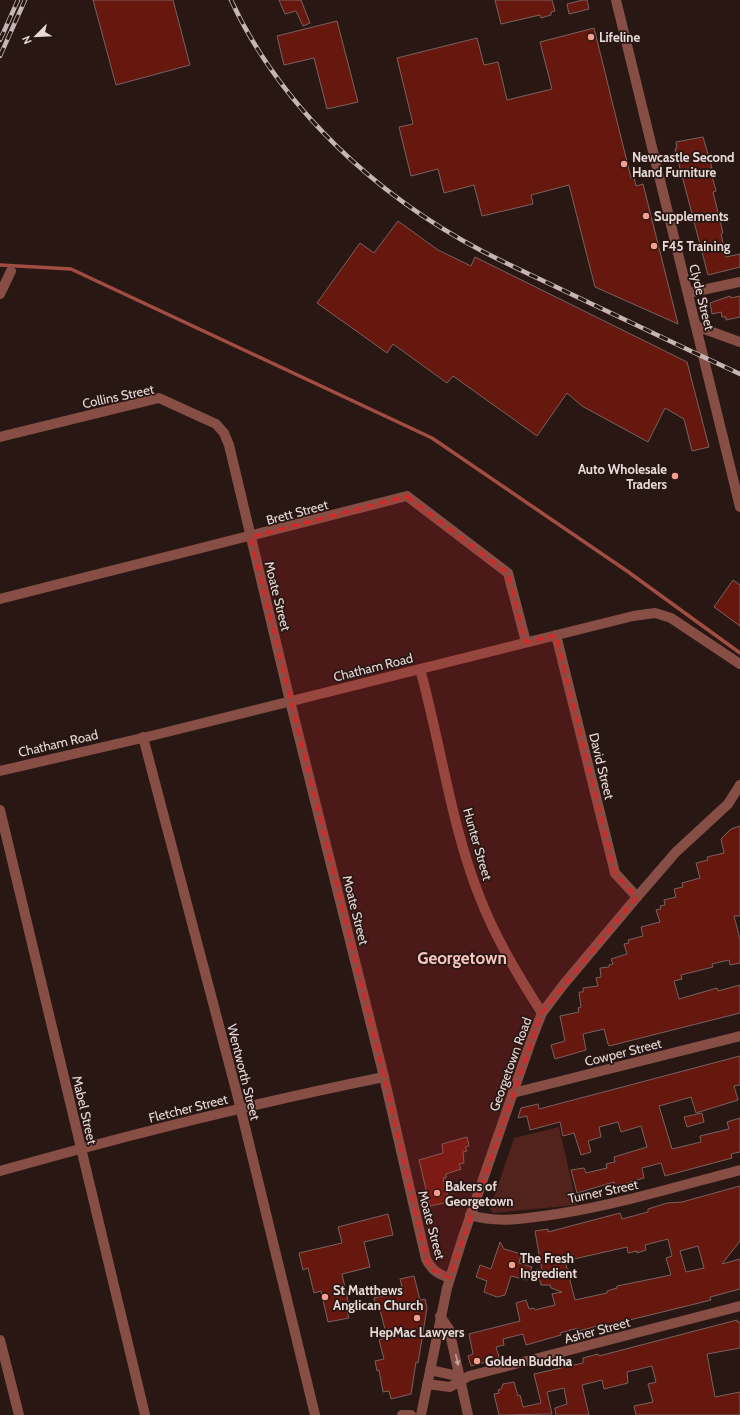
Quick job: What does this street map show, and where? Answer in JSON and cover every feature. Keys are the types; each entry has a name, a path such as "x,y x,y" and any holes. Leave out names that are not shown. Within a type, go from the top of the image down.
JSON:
{"street":[{"name":"Clyde Street","path":"616,0 740,506"},
{"path":"0,294 11,271"},
{"path":"688,293 740,282"},
{"path":"696,326 740,342"},
{"name":"Collins Street","path":"0,437 159,398 216,424 224,433 229,445 250,537"},
{"name":"Brett Street","path":"0,599 250,537 407,496 508,573 526,642"},
{"name":"Moate Street","path":"250,537 384,1077 426,1259 431,1269 439,1275 450,1278"},
{"name":"Chatham Road","path":"0,771 155,735 633,616 655,613 671,618 740,664"},
{"name":"David Street","path":"556,635 615,873 637,897"},
{"name":"Hunter Street","path":"420,669 461,840 480,898 503,948 542,1013"},
{"name":"Wentworth Street","path":"143,737 239,1109 315,1415"},
{"name":"Georgetown Road","path":"421,1415 440,1316 450,1278 470,1215 542,1013 564,984 676,852 728,804 740,785"},
{"name":"Mabel Street","path":"0,810 145,1415"},
{"name":"Cowper Street","path":"513,1094 740,1036"},
{"name":"Fletcher Street","path":"0,1171 80,1148 96,1146 239,1109 384,1077"},
{"name":"Turner Street","path":"470,1215 487,1220 518,1220 599,1208 740,1170"},
{"name":"Asher Street","path":"461,1380 740,1306"},
{"path":"440,1316 449,1329 468,1415"},
{"path":"0,1340 19,1415"},
{"path":"430,1370 453,1375 461,1380"},
{"path":"427,1384 450,1387 461,1380"},
{"path":"402,1415 411,1415"}],"highlighted area":[{"path":"407,496 508,573 526,642 556,635 615,873 637,897 542,1013 450,1278 431,1269 426,1259 384,1077 250,537"}],"shaded area":[{"path":"559,1127 577,1205 493,1213 490,1209 514,1138"}],"building":[{"path":"93,0 173,0 190,65 116,85"},
{"path":"279,0 301,0 310,23 303,26 296,11 285,14"},
{"path":"495,0 552,0 555,11 551,12 551,15 541,18 540,15 501,24"},
{"path":"587,0 589,9 569,14 567,4"},
{"path":"337,21 358,102 327,109 314,58 284,65 277,36"},
{"path":"594,28 631,178 634,177 636,186 643,184 678,324 595,287 569,185 531,195 533,204 482,216 474,185 444,193 438,169 411,176 399,127 413,124 397,58 477,38 484,65 498,62 507,100 552,89 540,42"},
{"path":"703,137 712,168 710,168 716,191 713,192 723,233 721,234 726,257 740,254 740,267 708,275 675,149 677,148 676,142"},
{"path":"398,221 438,250 471,266 475,257 687,362 709,447 692,451 684,419 665,408 648,442 582,406 567,393 537,436 453,376 447,383 393,344 387,353 317,303 360,243 374,253"},
{"path":"730,296 731,298 740,296 740,317 726,320 726,317 722,317 721,312 712,314 710,303"},
{"path":"733,580 740,585 740,626 714,607"},
{"path":"740,826 740,916 734,916 740,939 740,963 730,965 729,960 712,964 713,967 681,975 682,979 674,981 679,999 717,988 718,991 740,985 740,1013 609,1046 604,1029 583,1034 586,1050 555,1059 551,1045 565,1041 560,1016 579,1012 578,1008 581,1007 579,992 583,992 583,988 598,986 596,978 601,977 600,968 609,967 609,965 613,964 611,959 627,954 624,944 629,943 628,940 643,936 641,927 660,922 656,910 661,909 660,906 665,905 664,900 676,897 674,889 683,887 682,883 700,878 696,863 708,860 707,857 724,853 721,839 731,829"},
{"path":"740,1056 740,1085 734,1086 738,1100 696,1113 691,1097 659,1106 672,1149 701,1142 700,1136 729,1129 727,1122 740,1118 740,1152 731,1154 732,1158 665,1176 661,1163 642,1168 644,1178 627,1183 628,1184 615,1188 614,1182 577,1193 571,1170 584,1168 586,1173 607,1168 606,1164 615,1162 614,1157 647,1147 641,1126 621,1132 618,1122 599,1127 601,1137 588,1141 591,1152 581,1155 574,1133 563,1136 560,1122 530,1130 527,1116 518,1118 521,1108 538,1104 539,1109"},
{"path":"702,1113 704,1122 687,1127 684,1117"},
{"path":"467,1137 469,1146 465,1147 467,1151 463,1152 464,1163 459,1164 461,1169 446,1174 446,1178 443,1178 449,1202 430,1206 419,1160 443,1153 442,1144"},
{"path":"740,1186 740,1241 722,1264 740,1259 740,1289 710,1297 711,1300 605,1326 605,1324 579,1331 578,1328 560,1333 561,1335 526,1345 523,1334 503,1339 504,1345 496,1347 499,1357 497,1359 471,1366 468,1356 473,1354 469,1334 520,1321 516,1303 526,1300 529,1309 534,1308 535,1310 555,1305 552,1294 562,1292 551,1288 550,1285 541,1285 537,1269 542,1271 535,1231 548,1229 548,1232 620,1213 622,1219 648,1212 648,1209 667,1203 682,1202","holes":["668,1239 672,1256 666,1258 671,1275 617,1286 617,1288 607,1291 607,1293 575,1300 565,1261 627,1247 628,1253 637,1251 637,1253 646,1250 645,1245","698,1246 704,1268 686,1272 680,1251"]},
{"path":"388,1214 393,1235 364,1242 370,1267 342,1274 350,1310 347,1311 349,1318 328,1322 321,1291 314,1293 308,1268 303,1270 299,1253 342,1243 338,1227"},
{"path":"500,1242 504,1249 521,1254 519,1263 532,1267 527,1280 511,1276 505,1295 497,1297 484,1292 487,1281 476,1277 480,1265 491,1269"},
{"path":"414,1276 420,1300 425,1299 427,1308 418,1363 416,1362 411,1394 391,1399 389,1391 383,1392 379,1370 377,1371 375,1361 384,1359 379,1340 387,1337 380,1310 377,1311 374,1298 403,1291 400,1279"},
{"path":"737,1320 737,1322 740,1322 740,1348 707,1354 715,1397 740,1392 740,1415 636,1415 634,1406 653,1402 648,1384 656,1382 652,1366 627,1372 628,1383 604,1389 602,1380 582,1385 589,1415 556,1415 555,1408 567,1404 564,1388 547,1392 552,1414 499,1415 494,1394 499,1393 498,1390 501,1389 503,1384 514,1382 518,1396 520,1395 523,1407 541,1403 534,1374 583,1363 583,1358 598,1354 599,1356"}],"waterway":[{"path":"0,265 71,269 432,438 627,571 740,653"}],"railway":[{"path":"0,40 18,0"},
{"path":"0,56 25,0"},
{"path":"231,0 252,40 277,77 305,112 336,145 370,176 406,204 443,229 493,257 740,374"}],"place":[{"name":"Lifeline","path":"591,37"},
{"name":"Newcastle Second Hand Furniture","path":"624,164"},
{"name":"Supplements","path":"646,216"},
{"name":"F45 Training","path":"654,246"},
{"name":"Auto Wholesale Traders","path":"675,476"},
{"name":"Bakers of Georgetown","path":"437,1193"},
{"name":"The Fresh Ingredient","path":"512,1265"},
{"name":"St Matthews Anglican Church","path":"325,1297"},
{"name":"HepMac Lawyers","path":"417,1318"},
{"name":"Golden Buddha","path":"477,1361"}],"district":[{"name":"Georgetown","path":"462,958"}]}
